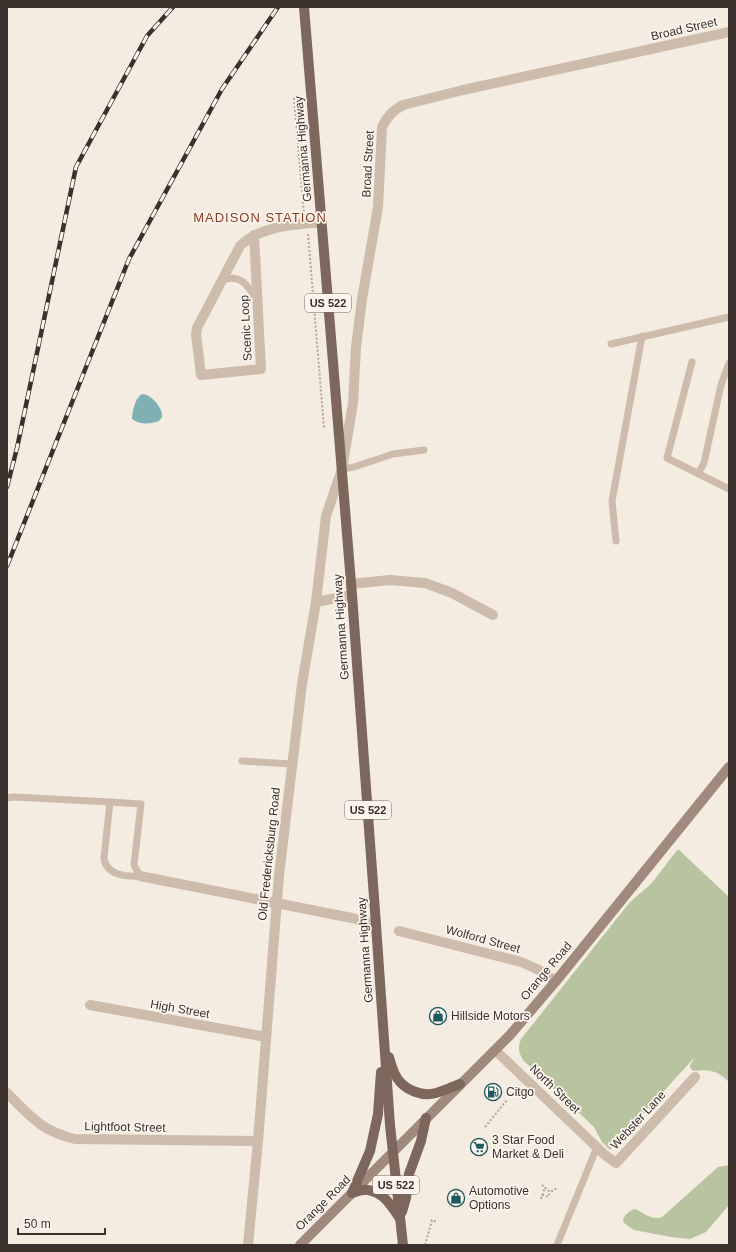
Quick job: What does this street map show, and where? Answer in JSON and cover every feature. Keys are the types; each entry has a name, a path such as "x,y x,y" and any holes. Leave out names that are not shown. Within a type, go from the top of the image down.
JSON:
{"main road":[{"name":"Germanna Highway","path":"304,7 352,595 392,1151 403,1245"},
{"name":"Orange Road","path":"300,1245 392,1151 510,1035 556,981 729,767"},
{"path":"384,1036 393,1069 397,1078 405,1087 415,1092 434,1094 460,1084"},
{"path":"352,1193 370,1151 375,1132 378,1114 384,1036"},
{"path":"400,1218 406,1198 409,1174 421,1141 426,1118"},
{"path":"352,1193 367,1190 377,1193 386,1200 400,1218"}],"street":[{"name":"Broad Street","path":"342,469 354,396 356,347 362,299 378,207 382,128 387,117 394,110 403,105 418,101 729,32"},
{"name":"Scenic Loop","path":"254,235 262,369 201,375 196,331 240,246 254,235 268,229 322,222"},
{"name":"Old Fredericksburg Road","path":"248,1245 258,1141 276,903 292,764 302,684 316,602 326,516 342,469"},
{"path":"351,584 390,580 425,583 452,593 493,615"},
{"path":"316,602 352,595"},
{"path":"140,876 376,924"},
{"name":"Wolford Street","path":"399,931 520,962 537,969 556,981"},
{"name":"High Street","path":"90,1005 266,1037"},
{"name":"North Street","path":"495,1050 597,1147"},
{"name":"Webster Lane","path":"597,1147 616,1163 695,1077"},
{"name":"Lightfoot Street","path":"7,1093 36,1121 48,1130 74,1139 258,1141"}],"lane":[{"path":"222,281 229,277 233,277 242,281 247,285 258,302"},
{"path":"611,344 729,317"},
{"path":"616,541 612,501 642,336"},
{"path":"692,362 667,458 729,489"},
{"path":"698,474 704,463 721,385 729,363"},
{"path":"342,469 354,467 393,454 424,450"},
{"path":"242,761 292,764"},
{"path":"7,798 14,797 110,802 141,804 134,865 140,876 126,876 113,872 104,862 110,802"},
{"path":"557,1245 597,1147"}],"path":[{"path":"294,98 303,212"},
{"path":"309,235 324,428"},
{"path":"485,1127 506,1100"},
{"path":"542,1185 550,1192"},
{"path":"541,1199 545,1187"},
{"path":"542,1195 548,1197 550,1192 557,1188"},
{"path":"425,1245 432,1220 437,1222"}],"green space":[{"path":"678,849 729,897 729,1082 717,1073 704,1070 694,1071 691,1069 690,1066 694,1058 610,1150 602,1142 594,1127 523,1060 519,1052 519,1045 521,1039 630,902 651,884"},
{"path":"729,1165 729,1205 706,1232 690,1239 671,1237 634,1230 624,1223 623,1219 625,1216 635,1209 651,1217 662,1217 718,1167"}],"water":[{"path":"142,394 149,396 156,402 162,413 162,417 159,421 146,423 138,422 132,419 133,409"}],"railway":[{"path":"7,487 17,448 76,167 147,36 173,7"},
{"path":"7,566 129,259 222,89 278,7"}],"place":[{"name":"Hillside Motors","path":"438,1016"},
{"name":"Citgo","path":"493,1092"},
{"name":"3 Star Food Market & Deli","path":"479,1147"},
{"name":"Automotive Options","path":"456,1198"}],"district":[{"name":"MADISON STATION","path":"260,217"}]}
